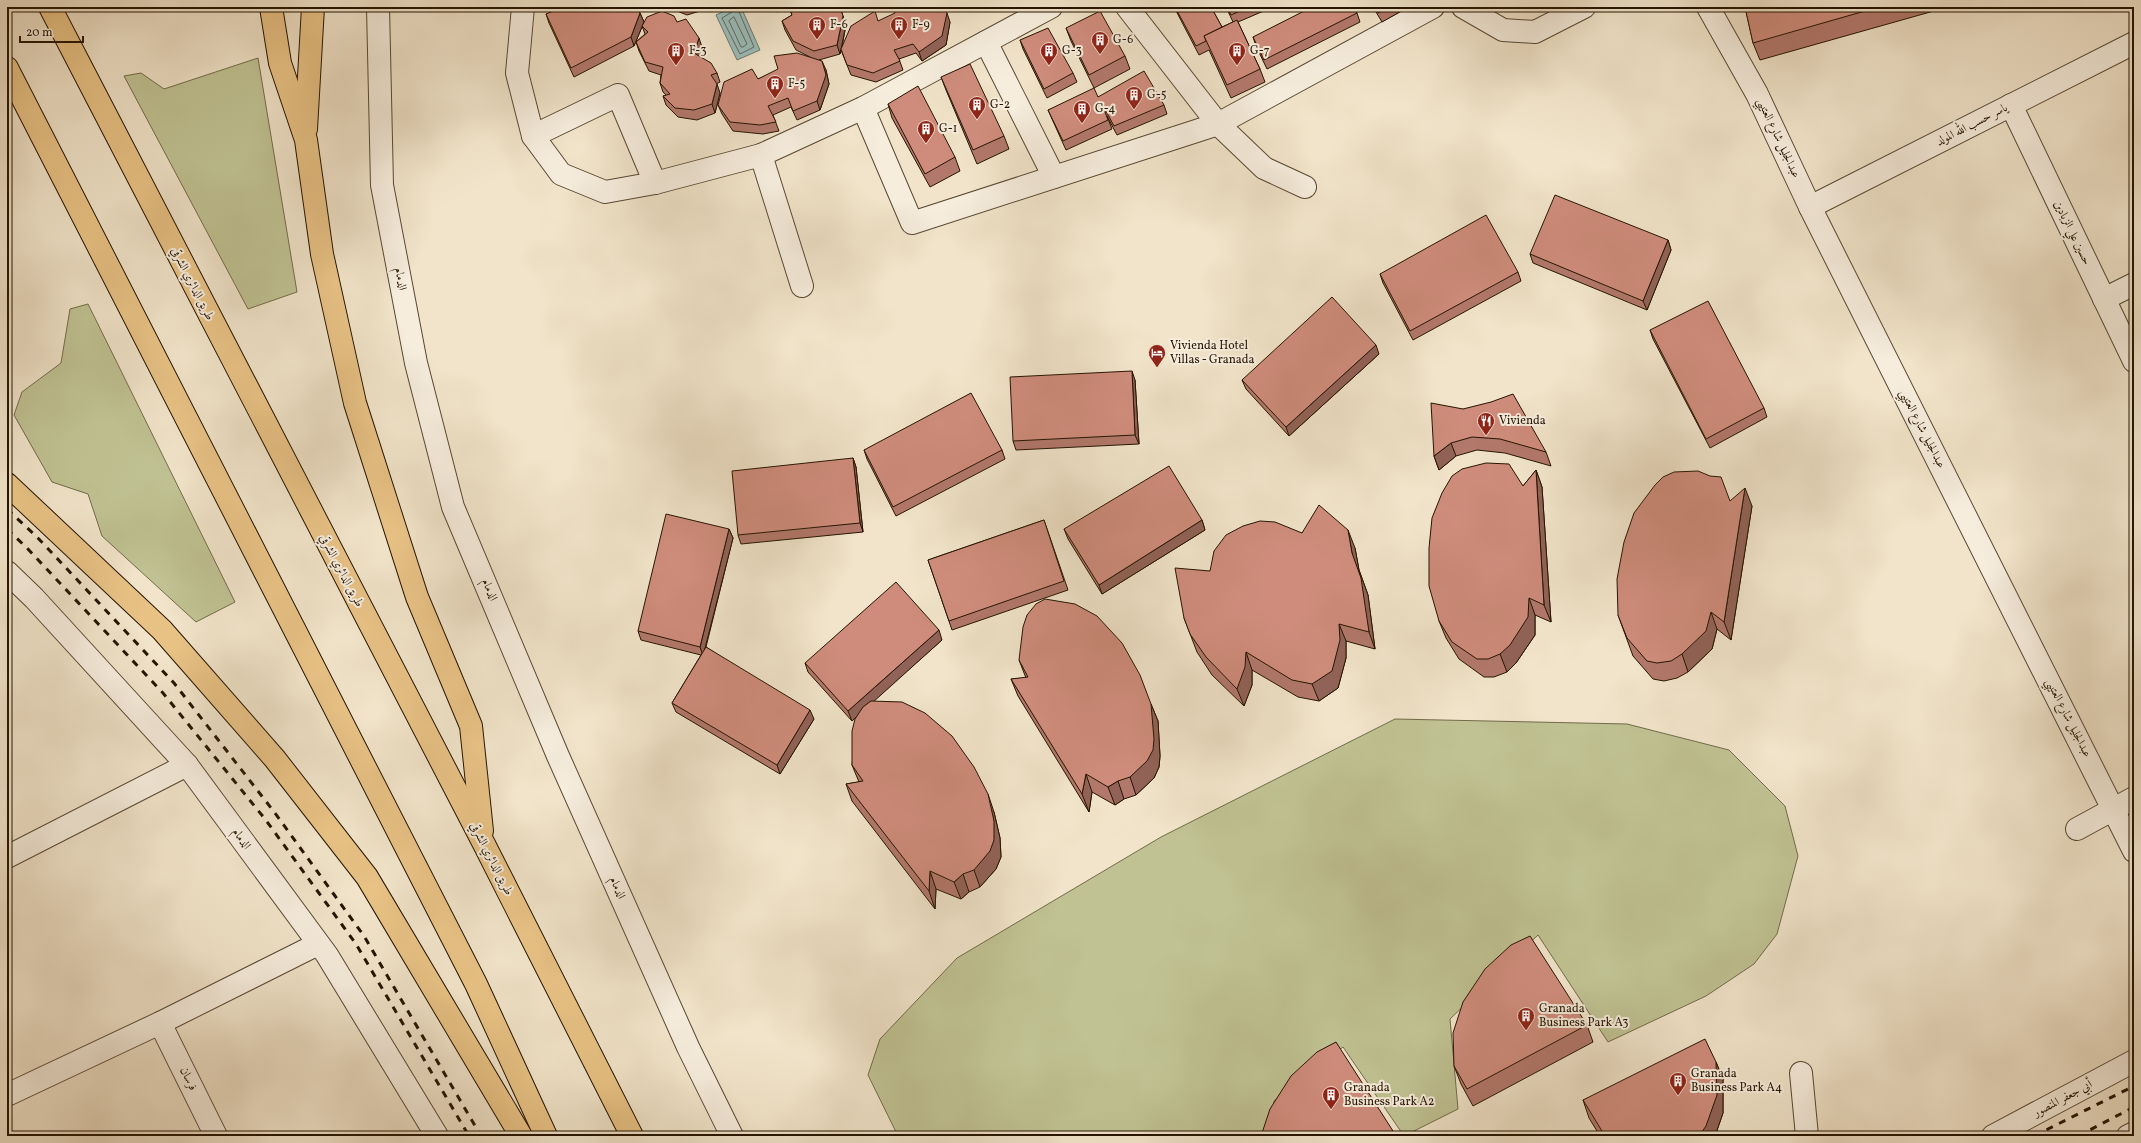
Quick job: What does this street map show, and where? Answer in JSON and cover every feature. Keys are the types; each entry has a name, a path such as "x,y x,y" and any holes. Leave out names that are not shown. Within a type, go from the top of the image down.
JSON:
{"highway":[{"name":"طريق الدائري الشرقي","path":"50,7 484,844 632,1136"},
{"path":"271,7 280,63 306,140 322,254 355,403 417,597 471,726 484,844"},
{"path":"306,140 313,7"},
{"path":"7,68 476,984 546,1136"},
{"path":"7,484 162,630 280,765 367,877 521,1136"}],"street":[{"name":"الدمام","path":"378,7 382,185 416,363 453,507 558,756 688,1047 732,1136"},
{"path":"523,7 517,73 533,136 561,174 605,192 656,184 761,156 862,108 1051,7"},
{"path":"1127,7 1218,124 1264,168 1305,187"},
{"path":"862,108 912,223 1218,124 1433,7"},
{"path":"1463,7 1503,30 1535,32 1584,7"},
{"name":"عبدالجليل شارع العتيبي","path":"1708,7 1757,94 1810,207 2114,808 2134,851"},
{"path":"986,42 1054,177"},
{"name":"ياسر حسب الله المولد","path":"1810,207 2134,43"},
{"path":"533,136 618,95 656,184"},
{"name":"حسين علي الزبادين","path":"2011,105 2134,361"},
{"path":"761,156 802,286"},
{"path":"2104,299 2134,284"},
{"name":"الدمام","path":"7,572 34,598 187,765 318,944 437,1136"},
{"path":"7,858 187,765"},
{"path":"2077,828 2134,798"},
{"path":"7,1095 160,1023 318,944"},
{"name":"فرسان","path":"160,1023 216,1136"},
{"name":"أبي جعفر المنصور","path":"1993,1136 2134,1061"},
{"path":"1801,1073 1808,1136"},
{"path":"2128,1136 2134,1133"}],"green space":[{"path":"258,58 297,292 248,309 124,76 141,73 164,89"},
{"path":"88,304 235,602 196,622 102,536 88,494 52,482 14,415 22,392 61,363 70,309"},
{"path":"1395,719 1627,724 1729,750 1785,806 1798,856 1777,934 1754,964 1706,996 1608,1042 1538,935 1450,1019 1458,1109 1404,1136 1343,1047 1274,1101 1268,1136 898,1136 868,1075 880,1039 957,958 1161,837"}],"water":[{"path":"733,7 741,7 760,50 737,60 716,15"}],"building":[{"path":"563,7 637,7 640,13 631,37 571,68 546,14"},
{"name":"F-6","path":"789,7 840,7 843,16 837,45 814,51 793,41 782,21 792,15"},
{"name":"F-9","path":"893,7 942,7 947,13 942,36 919,52 913,44 894,50 900,61 873,73 847,65 841,49 851,26 875,11 878,21 895,13"},
{"path":"1175,7 1211,7 1222,27 1204,36 1206,41 1196,46"},
{"path":"1227,7 1249,7 1231,15"},
{"path":"1312,7 1354,7 1357,13 1264,60 1253,37"},
{"path":"1375,7 1389,7 1378,13"},
{"path":"1745,7 1879,7 1753,43"},
{"name":"F-3","path":"662,11 674,16 677,22 686,19 699,38 694,53 711,63 717,73 711,75 717,84 712,104 694,110 675,108 663,96 670,94 660,83 663,67 645,62 636,42 648,32 642,26 647,17"},
{"name":"G-6","path":"1100,11 1125,56 1089,75 1066,28"},
{"name":"G-7","path":"1237,20 1260,69 1227,85 1204,36"},
{"name":"G-3","path":"1048,28 1073,73 1044,89 1020,40"},
{"name":"F-5","path":"797,53 822,61 826,75 817,101 793,111 788,98 768,106 776,122 760,125 730,122 718,105 724,82 752,69 758,79 778,69 774,56"},
{"name":"G-2","path":"970,64 1004,136 973,150 941,77"},
{"path":"1144,71 1164,105 1114,126 1102,104 1108,120 1063,141 1048,110 1094,88 1098,97"},
{"name":"G-1","path":"918,86 955,157 925,174 888,104"},
{"path":"1555,195 1668,240 1643,301 1530,254"},
{"path":"1486,215 1518,272 1410,331 1380,274"},
{"path":"1332,297 1376,345 1286,427 1242,380"},
{"path":"1708,301 1764,408 1706,439 1650,330"},
{"path":"1132,371 1135,435 1013,441 1010,377"},
{"path":"971,393 1002,450 893,507 864,450"},
{"name":"Vivienda","path":"1513,394 1546,452 1500,439 1472,437 1451,443 1434,456 1431,403 1463,409 1491,402"},
{"path":"853,458 860,523 738,535 732,471"},
{"path":"1486,463 1509,464 1523,486 1536,470 1544,605 1529,598 1528,617 1510,645 1500,654 1488,659 1477,659 1452,642 1439,621 1429,586 1429,548 1432,518 1442,493 1452,476 1462,469"},
{"path":"1169,466 1202,520 1099,585 1064,529"},
{"path":"1698,471 1710,476 1721,477 1730,501 1745,488 1724,622 1711,612 1706,631 1682,654 1671,661 1657,663 1647,661 1627,638 1618,615 1617,579 1624,542 1634,513 1655,485 1663,477 1674,472"},
{"path":"1319,505 1348,530 1352,553 1361,578 1369,632 1339,624 1340,640 1332,671 1312,684 1292,680 1246,652 1245,667 1237,689 1206,657 1190,634 1184,618 1175,568 1210,571 1214,551 1226,535 1243,526 1260,521 1275,522 1302,533"},
{"path":"666,514 729,529 700,647 638,631"},
{"path":"1044,520 1064,581 949,621 928,560"},
{"path":"896,582 939,630 848,711 805,663"},
{"path":"1045,599 1075,604 1097,616 1122,643 1140,675 1151,704 1154,739 1153,750 1147,761 1130,777 1118,781 1108,787 1086,774 1082,794 1011,679 1028,677 1019,660 1023,627 1027,615 1036,604"},
{"path":"706,647 810,710 777,765 672,703"},
{"path":"871,701 902,702 925,713 952,736 974,767 988,794 994,821 994,840 990,851 974,870 963,874 954,882 930,871 929,891 846,784 863,781 852,765 852,731 855,719 863,707"},
{"name":"Granada Business Park A3","path":"1530,936 1587,1025 1467,1089 1454,1066 1453,1033 1463,1002 1485,969 1511,945"},
{"name":"Granada Business Park A4","path":"1705,1039 1716,1062 1717,1095 1706,1126 1699,1136 1605,1136 1583,1100"},
{"name":"Granada Business Park A2","path":"1336,1042 1393,1131 1385,1136 1261,1136 1270,1109 1291,1076 1317,1052"}],"railway":[{"path":"7,509 37,537 174,683 275,813 364,936 481,1136"},
{"path":"7,529 27,548 163,693 265,819 356,944 469,1136"},
{"path":"2034,1136 2134,1086"},
{"path":"2078,1136 2134,1107"}],"place":[{"name":"F-6","path":"817,40"},
{"name":"F-9","path":"899,40"},
{"name":"G-6","path":"1100,55"},
{"name":"F-3","path":"676,66"},
{"name":"G-3","path":"1049,66"},
{"name":"G-7","path":"1237,66"},
{"name":"F-5","path":"775,99"},
{"name":"G-5","path":"1134,110"},
{"name":"G-2","path":"977,120"},
{"name":"G-4","path":"1082,124"},
{"name":"G-1","path":"926,144"},
{"name":"Vivienda Hotel Villas - Granada","path":"1157,368"},
{"name":"Vivienda","path":"1486,436"},
{"name":"Granada Business Park A3","path":"1526,1031"},
{"name":"Granada Business Park A4","path":"1678,1096"},
{"name":"Granada Business Park A2","path":"1331,1110"}]}
